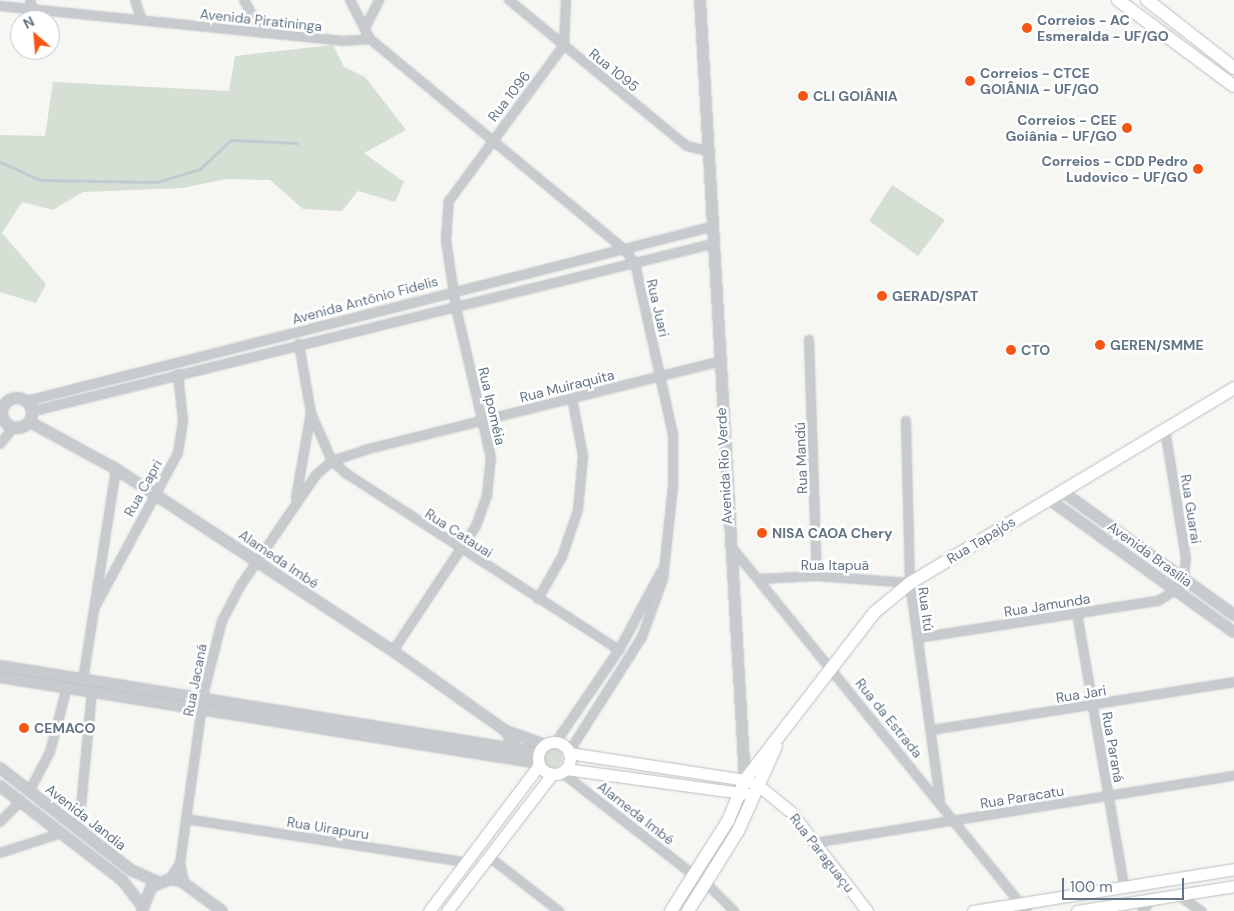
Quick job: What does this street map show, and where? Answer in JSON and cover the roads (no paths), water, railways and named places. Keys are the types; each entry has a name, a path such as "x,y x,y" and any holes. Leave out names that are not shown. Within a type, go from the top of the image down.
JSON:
{"main road":[{"path":"1118,0 1234,86"},
{"path":"1147,0 1234,68"},
{"name":"Rua Tapajós","path":"745,780 776,745 831,667 875,612 910,582 1050,500 1234,388"},
{"name":"Rua Tapajós","path":"756,791 776,745"},
{"path":"447,911 488,856 560,772 569,753"},
{"path":"543,754 569,753 745,780 756,791"},
{"path":"543,754 560,772 739,793 756,791"},
{"path":"429,911 543,754"},
{"name":"Avenida Rio Verde","path":"671,911 728,821 745,780"},
{"path":"688,911 706,883 756,791"},
{"name":"Rua Paraguaçu","path":"756,791 775,798 814,843 867,911"},
{"path":"974,911 1023,907 1124,886 1234,869"},
{"path":"1077,911 1234,886"}],"street":[{"path":"30,0 33,10"},
{"path":"135,0 142,20"},
{"path":"244,0 262,32"},
{"path":"350,0 370,39 624,248"},
{"path":"365,28 379,0"},
{"name":"Rua 1095","path":"509,0 691,149 707,151"},
{"path":"564,45 566,0"},
{"name":"Avenida Rio Verde","path":"700,0 718,362 745,780"},
{"name":"Avenida Piratininga","path":"0,6 33,10"},
{"name":"Avenida Piratininga","path":"60,12 343,41 370,39"},
{"name":"Rua 1096","path":"449,201 492,139 564,45"},
{"name":"Rua Ipoméia","path":"393,651 476,526 487,495 491,458 456,307 446,240 449,201"},
{"name":"Avenida Antônio Fidelis","path":"27,401 454,290 711,227"},
{"name":"Avenida Antônio Fidelis","path":"34,411 712,244"},
{"name":"Rua Juari","path":"569,753 642,637 661,592 673,486 673,434 635,264 624,248"},
{"name":"Rua Mandú","path":"809,340 817,576"},
{"name":"Rua Jacaná","path":"184,883 180,863 186,820 203,703 222,621 257,561 295,502 311,413 300,344"},
{"name":"Rua Muiraquita","path":"332,462 482,420 718,362"},
{"name":"Rua Capri","path":"94,607 154,492 178,453 184,420 178,374"},
{"path":"538,599 562,557 578,510 583,456 572,398"},
{"path":"0,444 13,428 30,422 34,411 27,401 11,400 2,403 0,417 13,428"},
{"path":"295,502 332,462 311,413"},
{"name":"Rua Itú","path":"906,421 910,582 932,730 940,800"},
{"name":"Alameda Imbé","path":"30,422 154,492 393,651 506,731 543,754"},
{"name":"Rua Guarai","path":"1165,430 1186,558 1184,580"},
{"name":"Rua Catauai","path":"332,462 461,550 618,650"},
{"name":"Rua Capri","path":"83,680 116,469"},
{"name":"Avenida Brasília","path":"1063,492 1234,615"},
{"name":"Avenida Brasília","path":"1050,500 1234,632"},
{"path":"1120,550 1128,539"},
{"name":"Rua da Estrada","path":"729,544 940,800 1023,907"},
{"path":"543,754 618,650 662,572"},
{"name":"Rua Itapuã","path":"759,579 817,576 910,582"},
{"path":"1176,590 1184,580"},
{"name":"Rua Jamunda","path":"918,638 1158,601 1176,590"},
{"name":"Rua Paraná","path":"1077,613 1124,886"},
{"path":"0,666 203,703 543,754"},
{"path":"0,677 92,691 203,703 543,754"},
{"name":"Rua Jari","path":"932,730 1234,682"},
{"path":"30,790 50,752 67,687"},
{"path":"79,827 92,691"},
{"name":"Alameda Imbé","path":"506,731 516,750"},
{"name":"Avenida Jandia","path":"0,768 79,827 131,870 158,882"},
{"name":"Alameda Imbé","path":"560,772 694,874"},
{"name":"Rua Paracatu","path":"814,843 1234,776"},
{"name":"Avenida Jandia","path":"0,786 122,880 142,907"},
{"path":"0,822 21,801"},
{"name":"Rua Uirapuru","path":"186,820 466,862"},
{"path":"0,853 62,833"},
{"path":"488,856 559,911"},
{"name":"Rua Jacaná","path":"170,878 180,863"},
{"path":"142,907 158,882 170,878 184,883 222,911"},
{"path":"706,883 734,911"},
{"path":"1178,896 1201,911"},
{"path":"1143,911 1152,899"}],"waterway":[{"path":"0,162 41,180 157,182 200,169 231,140 297,143"}],"place":[{"name":"Correios - AC Esmeralda - UF/GO","path":"1027,28"},
{"name":"Correios - CTCE GOIÂNIA - UF/GO","path":"970,81"},
{"name":"CLI GOIÂNIA","path":"803,96"},
{"name":"Correios - CEE Goiânia - UF/GO","path":"1127,128"},
{"name":"Correios - CDD Pedro Ludovico - UF/GO","path":"1198,169"},
{"name":"GERAD/SPAT","path":"882,296"},
{"name":"GEREN/SMME","path":"1100,345"},
{"name":"CTO","path":"1011,350"},
{"name":"NISA CAOA Chery","path":"762,533"},
{"name":"CEMACO","path":"24,728"}]}
